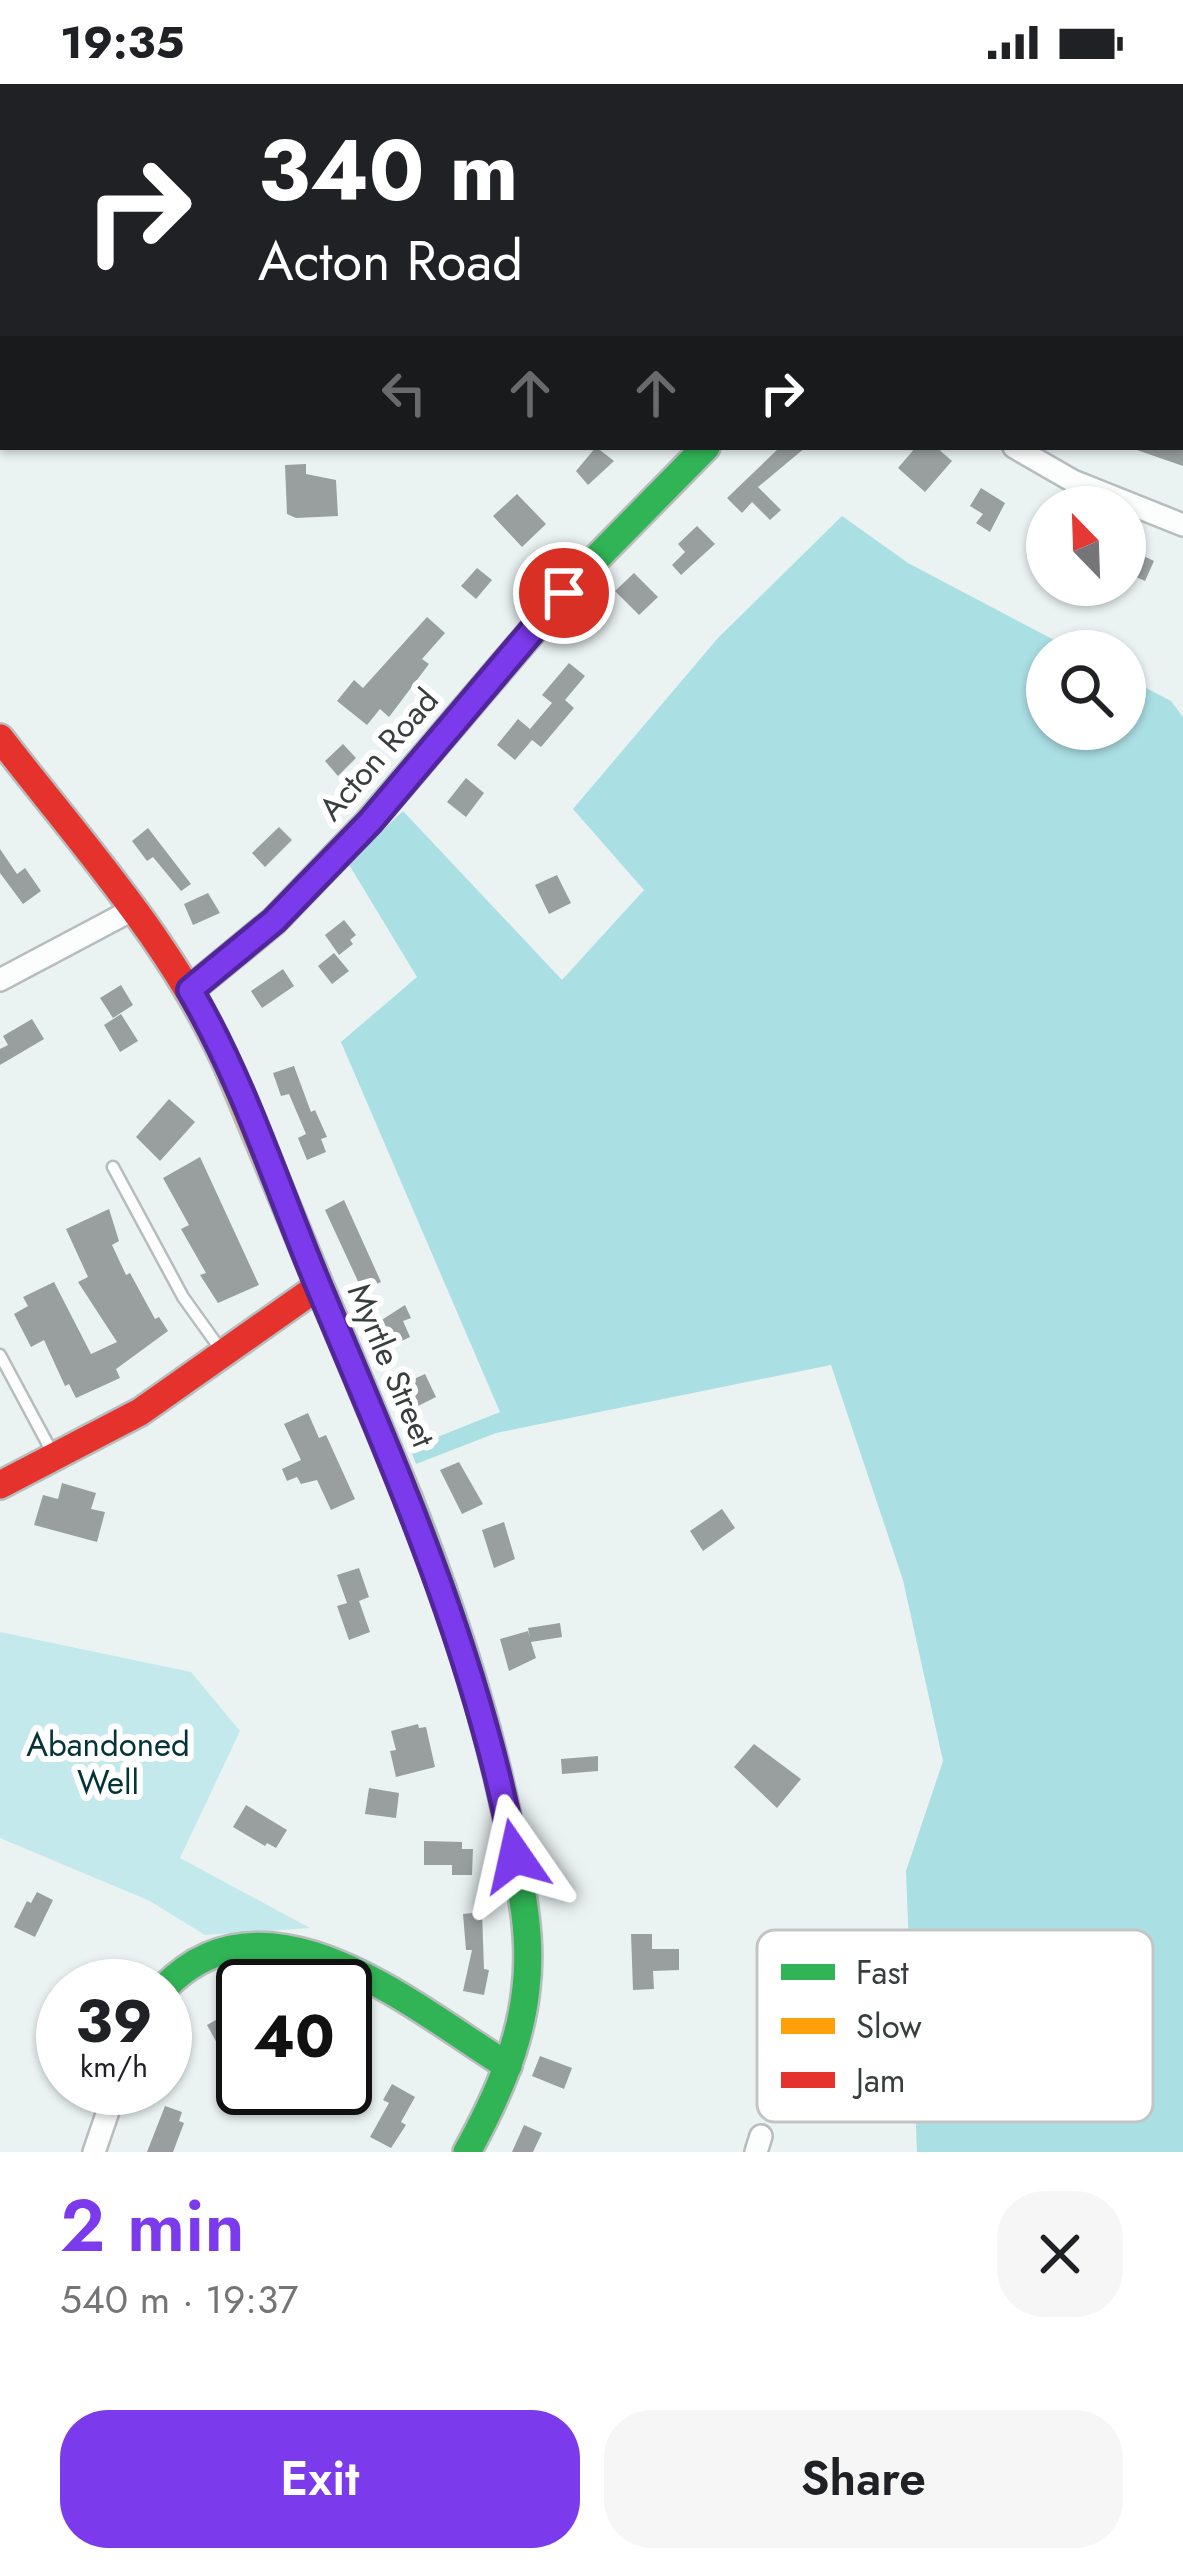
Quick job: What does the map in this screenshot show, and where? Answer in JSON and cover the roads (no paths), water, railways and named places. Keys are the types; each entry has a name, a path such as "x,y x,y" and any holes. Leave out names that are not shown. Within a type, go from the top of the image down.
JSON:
{"street":[{"name":"Acton Road","path":"190,990 274,921 370,822 582,573 703,450"},
{"path":"1019,450 1073,481 1183,525"},
{"name":"Myrtle Street","path":"0,738 190,990 227,1064 412,1506 490,1738 527,1929 525,1999 498,2094 467,2152"},
{"path":"0,980 132,910"},
{"path":"0,1485 140,1412 319,1286"},
{"path":"192,1965 226,1949 258,1942 290,1945 343,1964 508,2066"},
{"path":"94,2152 107,2115"}],"lane":[{"path":"113,1167 183,1298 224,1354"},
{"path":"0,1355 55,1457"}],"park label":[{"name":"Abandoned Well","path":"108,1763"}]}
